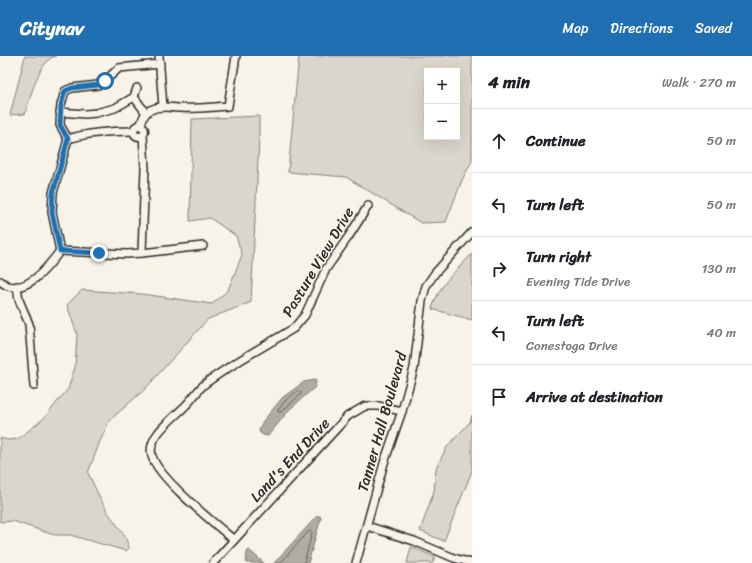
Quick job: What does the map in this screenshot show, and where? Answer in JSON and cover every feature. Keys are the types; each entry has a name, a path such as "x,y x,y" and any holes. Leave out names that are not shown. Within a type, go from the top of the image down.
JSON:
{"street":[{"path":"160,56 163,107"},
{"path":"140,126 143,116 152,109 163,107 182,108 228,106 236,56"},
{"path":"60,251 52,212 53,193 68,139 60,125 60,112 65,91 72,88 98,85 105,81 119,68 160,64"},
{"path":"60,112 85,114 115,108 134,97 137,88"},
{"path":"134,97 146,113"},
{"path":"133,131 136,126 140,126"},
{"path":"140,126 145,130 143,135 145,168 142,253"},
{"path":"68,139 82,134 133,131"},
{"path":"133,131 137,136 143,135"},
{"name":"Pasture View Drive","path":"234,540 172,484 157,467 152,456 151,445 157,434 188,404 205,384 294,328 305,315 326,269 368,206"},
{"name":"Tanner Hall Boulevard","path":"356,563 384,463 402,411 414,368 422,301 426,286 435,272 472,232"},
{"path":"60,251 127,254 203,246"},
{"path":"0,281 9,286 20,286 40,275 60,251"},
{"path":"16,286 19,300 29,324 34,386"},
{"name":"Land's End Drive","path":"213,563 348,416 365,406 378,406 402,411"},
{"path":"366,526 414,542 454,558 472,562"}],"shaded area":[{"path":"25,56 56,56 45,64 40,72 25,114 10,115"},
{"path":"299,56 472,56 472,161 462,180 446,222 421,223 346,177 288,172"},
{"path":"259,116 251,302 208,319 145,389 109,421 88,473 108,512 125,537 129,548 126,551 70,535 54,535 13,521 0,522 0,438 8,440 18,439 43,419 68,389 75,367 77,334 67,305 82,290 142,294 212,304 228,290 242,255 236,236 210,218 190,221 192,119"},
{"path":"472,254 472,320 432,309 443,285"},
{"path":"472,415 472,471 444,541 420,531 434,491 436,468 447,447 470,422"},
{"path":"411,547 435,557 433,563 407,563"}],"water":[{"path":"316,381 315,387 289,410 268,436 259,432 263,421 283,397 304,382"},
{"path":"317,516 320,516 321,518 308,563 274,563"},
{"path":"249,550 264,563 246,563 247,552"}],"route":[{"path":"99,253 60,251 52,212 53,193 68,139 60,125 60,112 63,95 65,91 72,88 98,85 105,81"}]}
